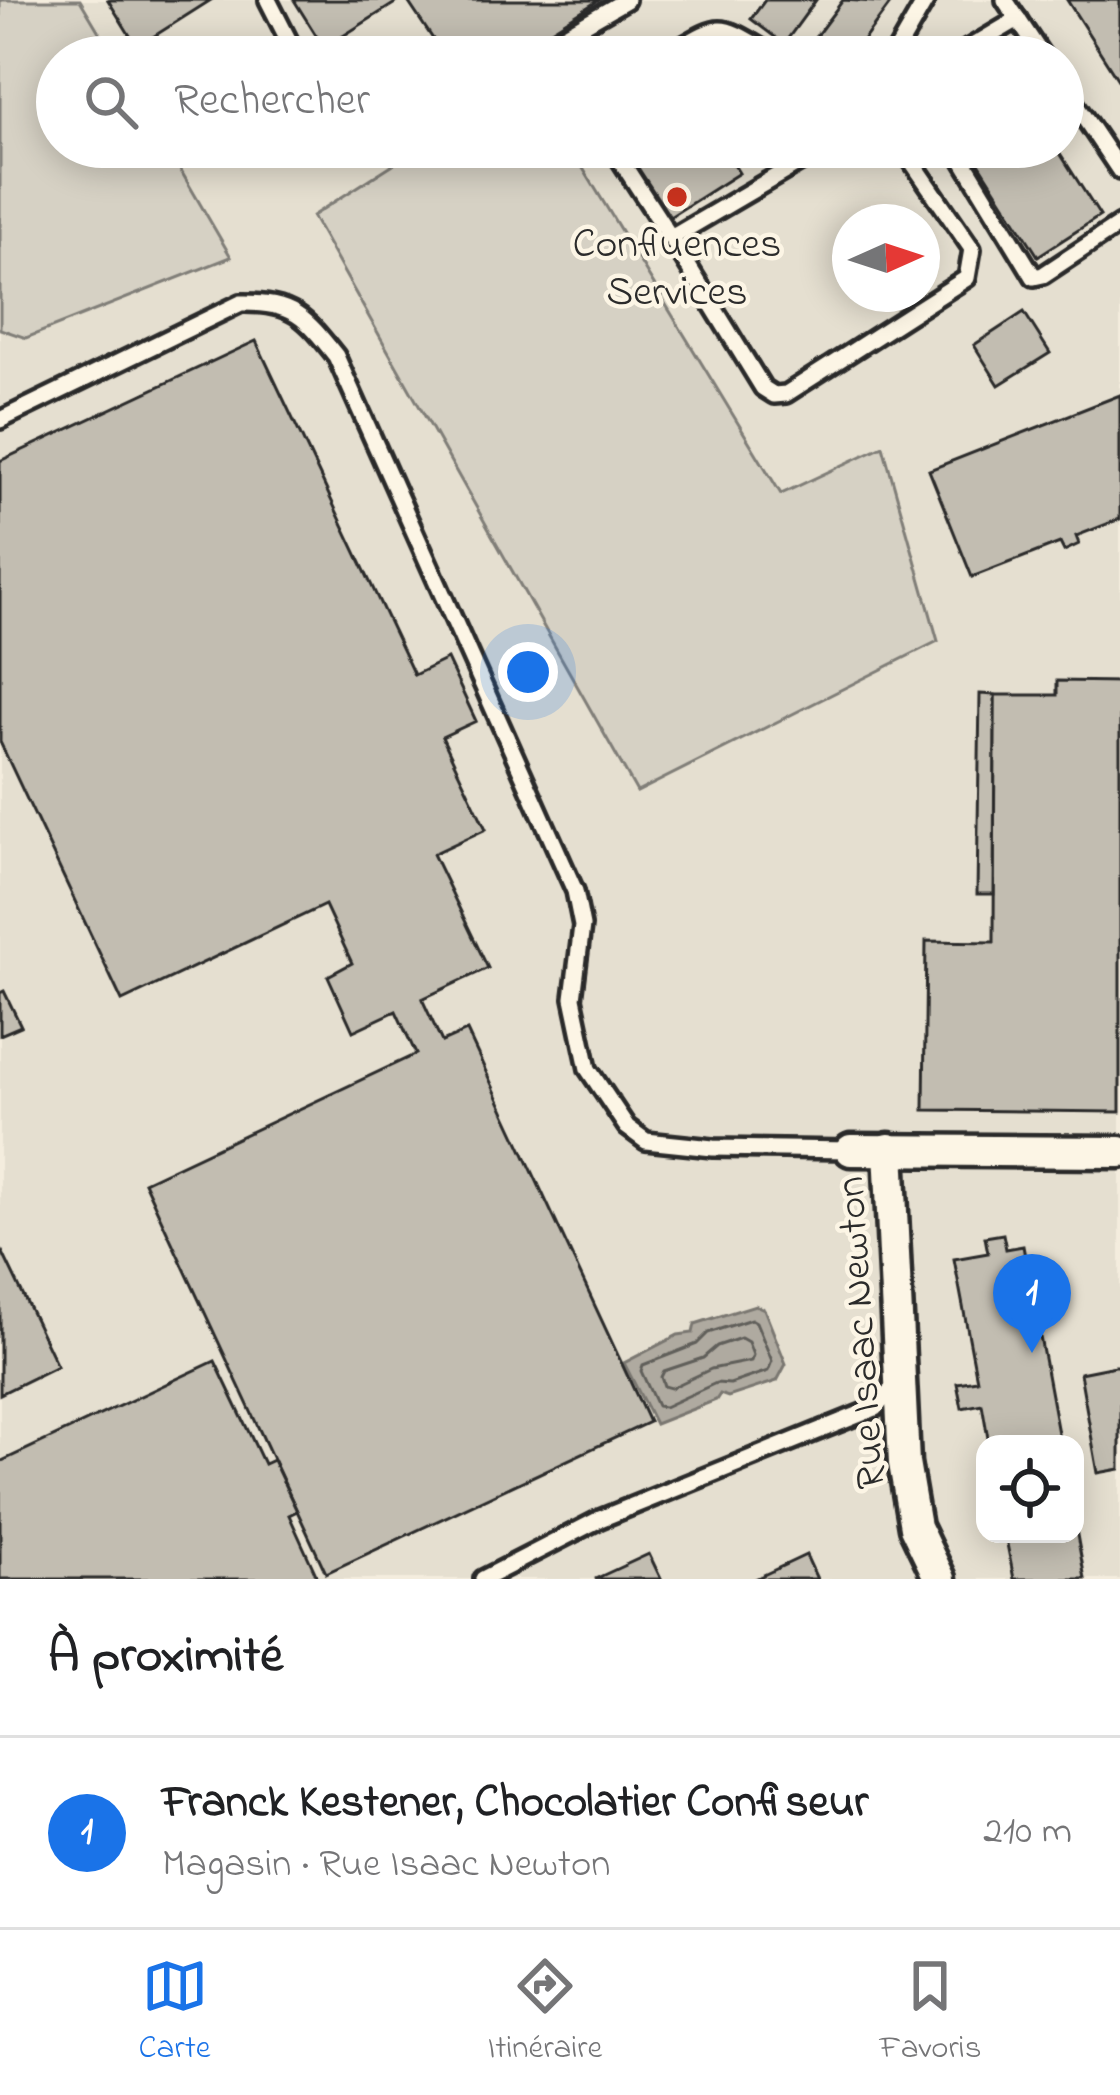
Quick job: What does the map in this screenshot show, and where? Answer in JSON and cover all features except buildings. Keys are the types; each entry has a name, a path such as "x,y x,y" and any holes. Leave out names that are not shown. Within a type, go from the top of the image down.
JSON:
{"street":[{"name":"Rue Isaac Newton","path":"889,1149 904,1463 915,1528 940,1579"},
{"path":"851,1150 1120,1152"}],"lane":[{"path":"268,0 286,36"},
{"path":"563,36 626,0"},
{"path":"905,36 926,0"},
{"path":"1005,0 1029,36"},
{"path":"990,36 1018,19"},
{"path":"699,36 713,28 726,28 740,36"},
{"path":"1084,118 1120,172"},
{"path":"626,168 763,388 774,395 786,394 967,278 972,249 916,168"},
{"path":"671,238 790,168"},
{"path":"968,168 1034,277 1120,224"},
{"path":"0,420 242,303 273,302 314,328 336,356 575,891 582,926 573,998 588,1069 627,1127 646,1141 713,1148 851,1150"},
{"path":"483,1579 600,1519 875,1408 900,1380"}],"shaded area":[{"path":"0,0 1120,0 1120,1579 0,1579"},
{"path":"0,0 80,0 101,36 36,36 36,168 179,168 231,257 26,338 0,329"},
{"path":"387,168 583,168 781,494 883,446 938,641 637,792 312,216"}],"water":[{"path":"755,1305 764,1309 786,1364 777,1381 728,1397 720,1394 716,1400 655,1424 624,1363 678,1335 693,1333 695,1324"}],"place":[{"name":"Confluences Services","path":"677,197"},
{"name":"Franck Kestener, Chocolatier Confiseur","path":"1032,1353"}]}
